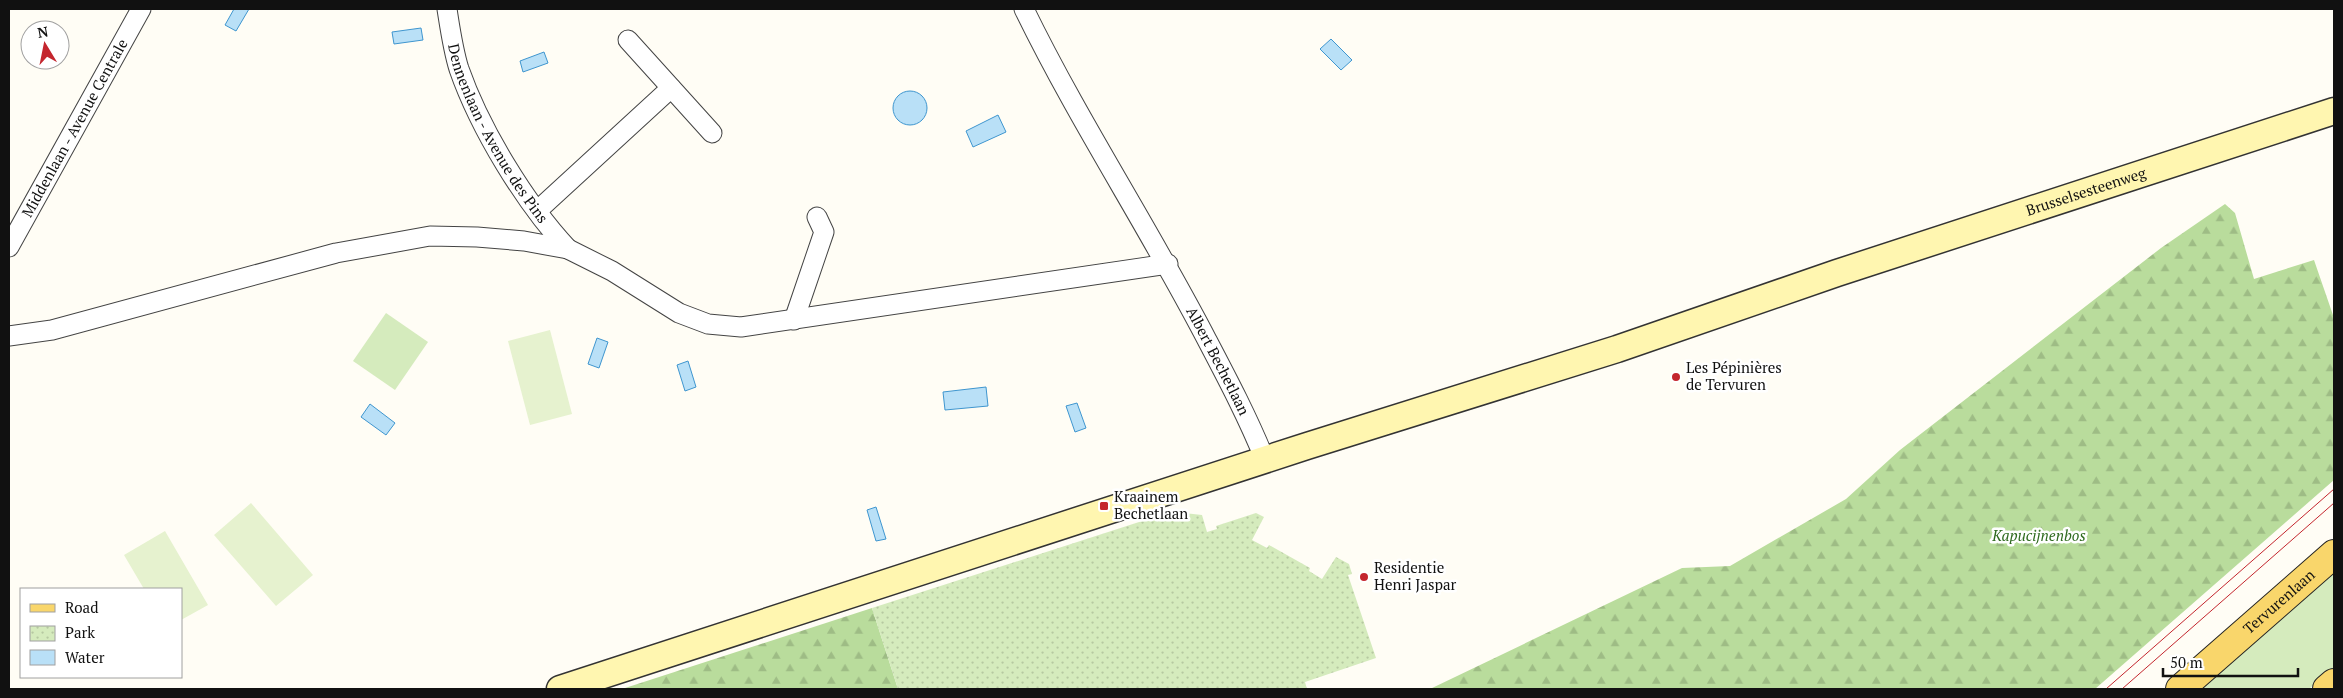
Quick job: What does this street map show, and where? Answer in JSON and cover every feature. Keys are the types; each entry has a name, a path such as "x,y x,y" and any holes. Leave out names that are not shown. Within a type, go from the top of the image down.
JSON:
{"main road":[{"name":"Tervurenlaan","path":"2180,689 2334,554"},
{"path":"2327,689 2334,683"}],"street":[{"name":"Middenlaan - Avenue Centrale","path":"9,247 141,9"},
{"name":"Dennenlaan - Avenue des Pins","path":"446,9 459,68 489,136 552,232 568,249"},
{"name":"Albert Bechetlaan","path":"1024,9 1050,62 1168,264 1251,424 1265,460"},
{"path":"628,40 712,133"},
{"path":"538,211 671,88"},
{"name":"Brusselsesteenweg","path":"560,689 1265,460 1618,349 1837,273 2334,111"},
{"path":"794,320 824,232 817,217"},
{"path":"9,336 52,330 336,253 430,236 524,241 568,249 612,271 679,313 708,324 740,327 1168,264"}],"green space":[{"name":"Kapucijnenbos","path":"2225,204 2235,213 2254,279 2314,260 2334,318 2334,480 2095,689 1430,689 1682,568 1730,566 1846,499 1900,450 2161,248"},
{"path":"386,313 428,342 395,390 353,361"},
{"path":"550,330 572,414 530,425 508,341"},
{"path":"251,503 313,575 276,606 214,535"},
{"path":"1167,513 1202,515 1207,532 1217,529 1216,526 1256,513 1264,517 1252,540 1267,548 1269,545 1310,568 1309,571 1322,579 1336,557 1349,564 1352,574 1348,575 1376,658 1305,682 1307,689 898,689 872,608"},
{"path":"165,531 208,605 182,619 182,588 143,588 124,555"},
{"path":"2334,570 2334,667 2309,689 2198,689"},
{"path":"872,608 898,689 622,689"}],"water":[{"path":"234,9 249,9 236,31 225,25"},
{"path":"421,28 423,40 394,44 392,32"},
{"path":"1331,39 1352,60 1341,70 1320,49"},
{"path":"544,52 548,63 523,72 520,61"},
{"path":"910,91 917,92 922,96 926,101 926,115 922,120 917,124 910,125 903,124 898,120 894,115 893,108 894,101 898,96 903,92"},
{"path":"998,115 1006,132 973,147 966,131"},
{"path":"597,338 608,342 599,368 588,364"},
{"path":"688,361 696,387 685,391 677,365"},
{"path":"986,387 988,406 945,410 943,392"},
{"path":"1077,403 1086,428 1075,432 1066,406"},
{"path":"370,404 395,423 386,435 361,417"},
{"path":"876,507 886,539 876,541 867,510"}],"tram line":[{"path":"2106,689 2334,489"},
{"path":"2122,689 2334,503"}],"place":[{"name":"Les Pépinières de Tervuren","path":"1676,377"},
{"name":"Kraainem Bechetlaan","path":"1104,506"},
{"name":"Residentie Henri Jaspar","path":"1364,577"}]}
